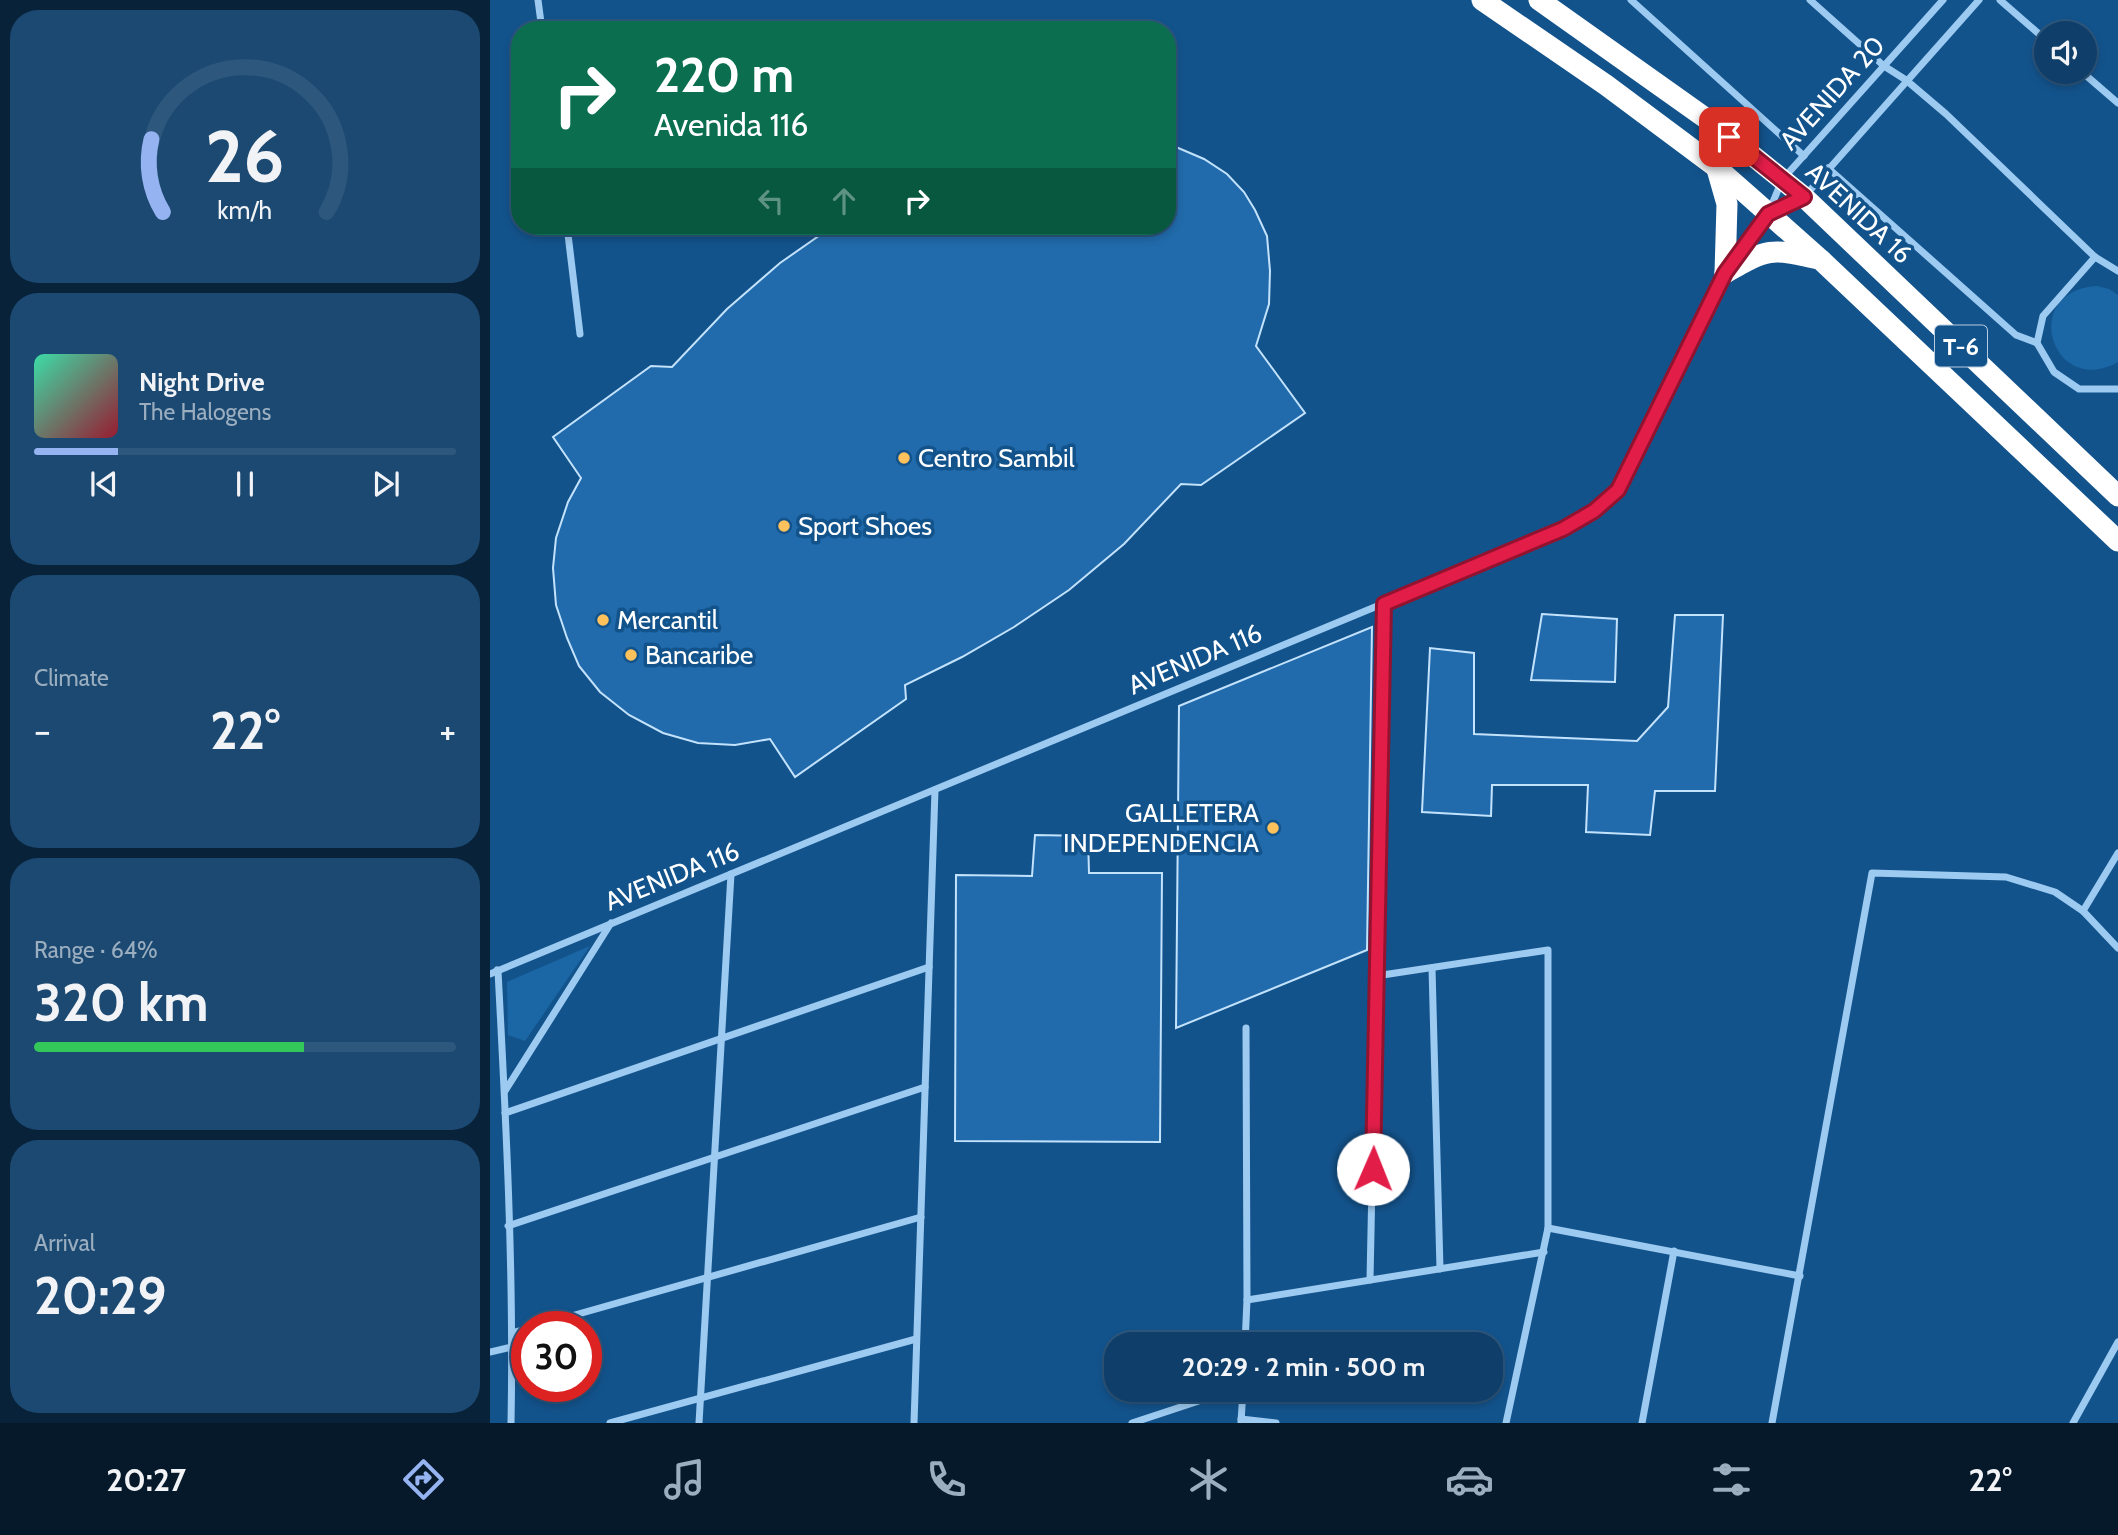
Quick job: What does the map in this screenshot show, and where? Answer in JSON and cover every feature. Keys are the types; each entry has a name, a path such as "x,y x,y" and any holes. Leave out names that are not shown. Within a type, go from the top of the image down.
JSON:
{"highway":[{"name":"T-6","path":"1482,0 1606,85 1716,167 1820,259 2118,541"},
{"name":"AVENIDA 16","path":"1539,0 1711,122 1804,197 2118,496"},
{"path":"1716,167 1727,204 1725,273"},
{"path":"1725,273 1760,254 1772,251 1820,259"}],"street":[{"path":"538,0 541,21"},
{"path":"1631,0 1804,156"},
{"path":"1810,0 1884,66 1906,80 1946,114 2095,257 2118,271"},
{"name":"AVENIDA 20","path":"1768,214 1782,180 1943,0"},
{"name":"AVENIDA 20","path":"1768,214 1804,197 1979,0"},
{"path":"2000,0 2034,30"},
{"path":"2096,84 2118,103"},
{"path":"1828,168 2016,335 2037,344 2054,372 2079,390 2118,389"},
{"name":"AVENIDA 116","path":"493,971 1384,604 1563,529 1594,511 1618,490 1725,273 1768,214"},
{"path":"567,235 580,334"},
{"path":"2037,344 2043,316 2095,257"},
{"path":"1370,1280 1384,604"},
{"path":"914,1423 935,790"},
{"path":"2083,911 2118,853"},
{"path":"1772,1423 1872,873 2006,877 2055,892 2083,911 2118,948"},
{"path":"699,1423 731,874"},
{"path":"505,1091 611,923"},
{"path":"1377,976 1548,950 1548,1228 1506,1423"},
{"path":"505,1113 929,967"},
{"path":"1432,968 1440,1269"},
{"path":"493,971 505,1091 511,1311"},
{"path":"1246,1028 1246,1332"},
{"path":"509,1226 925,1087"},
{"path":"590,1311 920,1217"},
{"path":"1548,1228 1800,1276"},
{"path":"1642,1423 1674,1251"},
{"path":"1247,1300 1544,1252"},
{"path":"610,1423 916,1339"},
{"path":"2073,1423 2118,1342"},
{"path":"490,1352 511,1347"},
{"path":"511,1402 511,1423"},
{"path":"1132,1423 1196,1402"},
{"path":"1242,1402 1241,1421 1276,1423"}],"shaded area":[{"path":"2097,286 2118,295 2118,362 2095,370 2076,366 2062,356 2053,340 2052,322 2058,305 2073,292"},
{"path":"590,946 525,1041 508,1035 507,982"}],"building":[{"name":"Centro Sambil","path":"1176,147 1204,159 1227,174 1244,192 1255,210 1267,236 1270,271 1269,304 1256,346 1305,413 1201,485 1181,484 1124,544 1069,590 1014,627 905,685 906,699 795,777 770,739 735,745 698,743 663,733 629,715 600,692 579,666 567,638 556,605 553,568 556,538 568,502 581,478 553,437 651,366 672,367 727,309 780,263 820,235 1176,235"},
{"path":"1542,614 1617,619 1615,682 1531,680"},
{"path":"1675,615 1723,615 1715,791 1655,791 1650,835 1586,832 1588,785 1492,785 1491,816 1422,812 1430,648 1474,653 1474,734 1637,741 1668,707"},
{"name":"GALLETERA INDEPENDENCIA","path":"1372,627 1367,950 1176,1028 1179,706"},
{"path":"1035,835 1088,836 1089,873 1162,873 1160,1142 955,1141 956,875 1032,876"}],"place":[{"name":"Centro Sambil","path":"904,458"},
{"name":"Sport Shoes","path":"784,526"},
{"name":"Mercantil","path":"603,620"},
{"name":"Bancaribe","path":"631,655"},
{"name":"GALLETERA INDEPENDENCIA","path":"1273,828"}],"route":[{"path":"1373,1169 1384,604 1563,529 1594,511 1618,490 1725,273 1768,214 1804,197 1729,137"}]}
